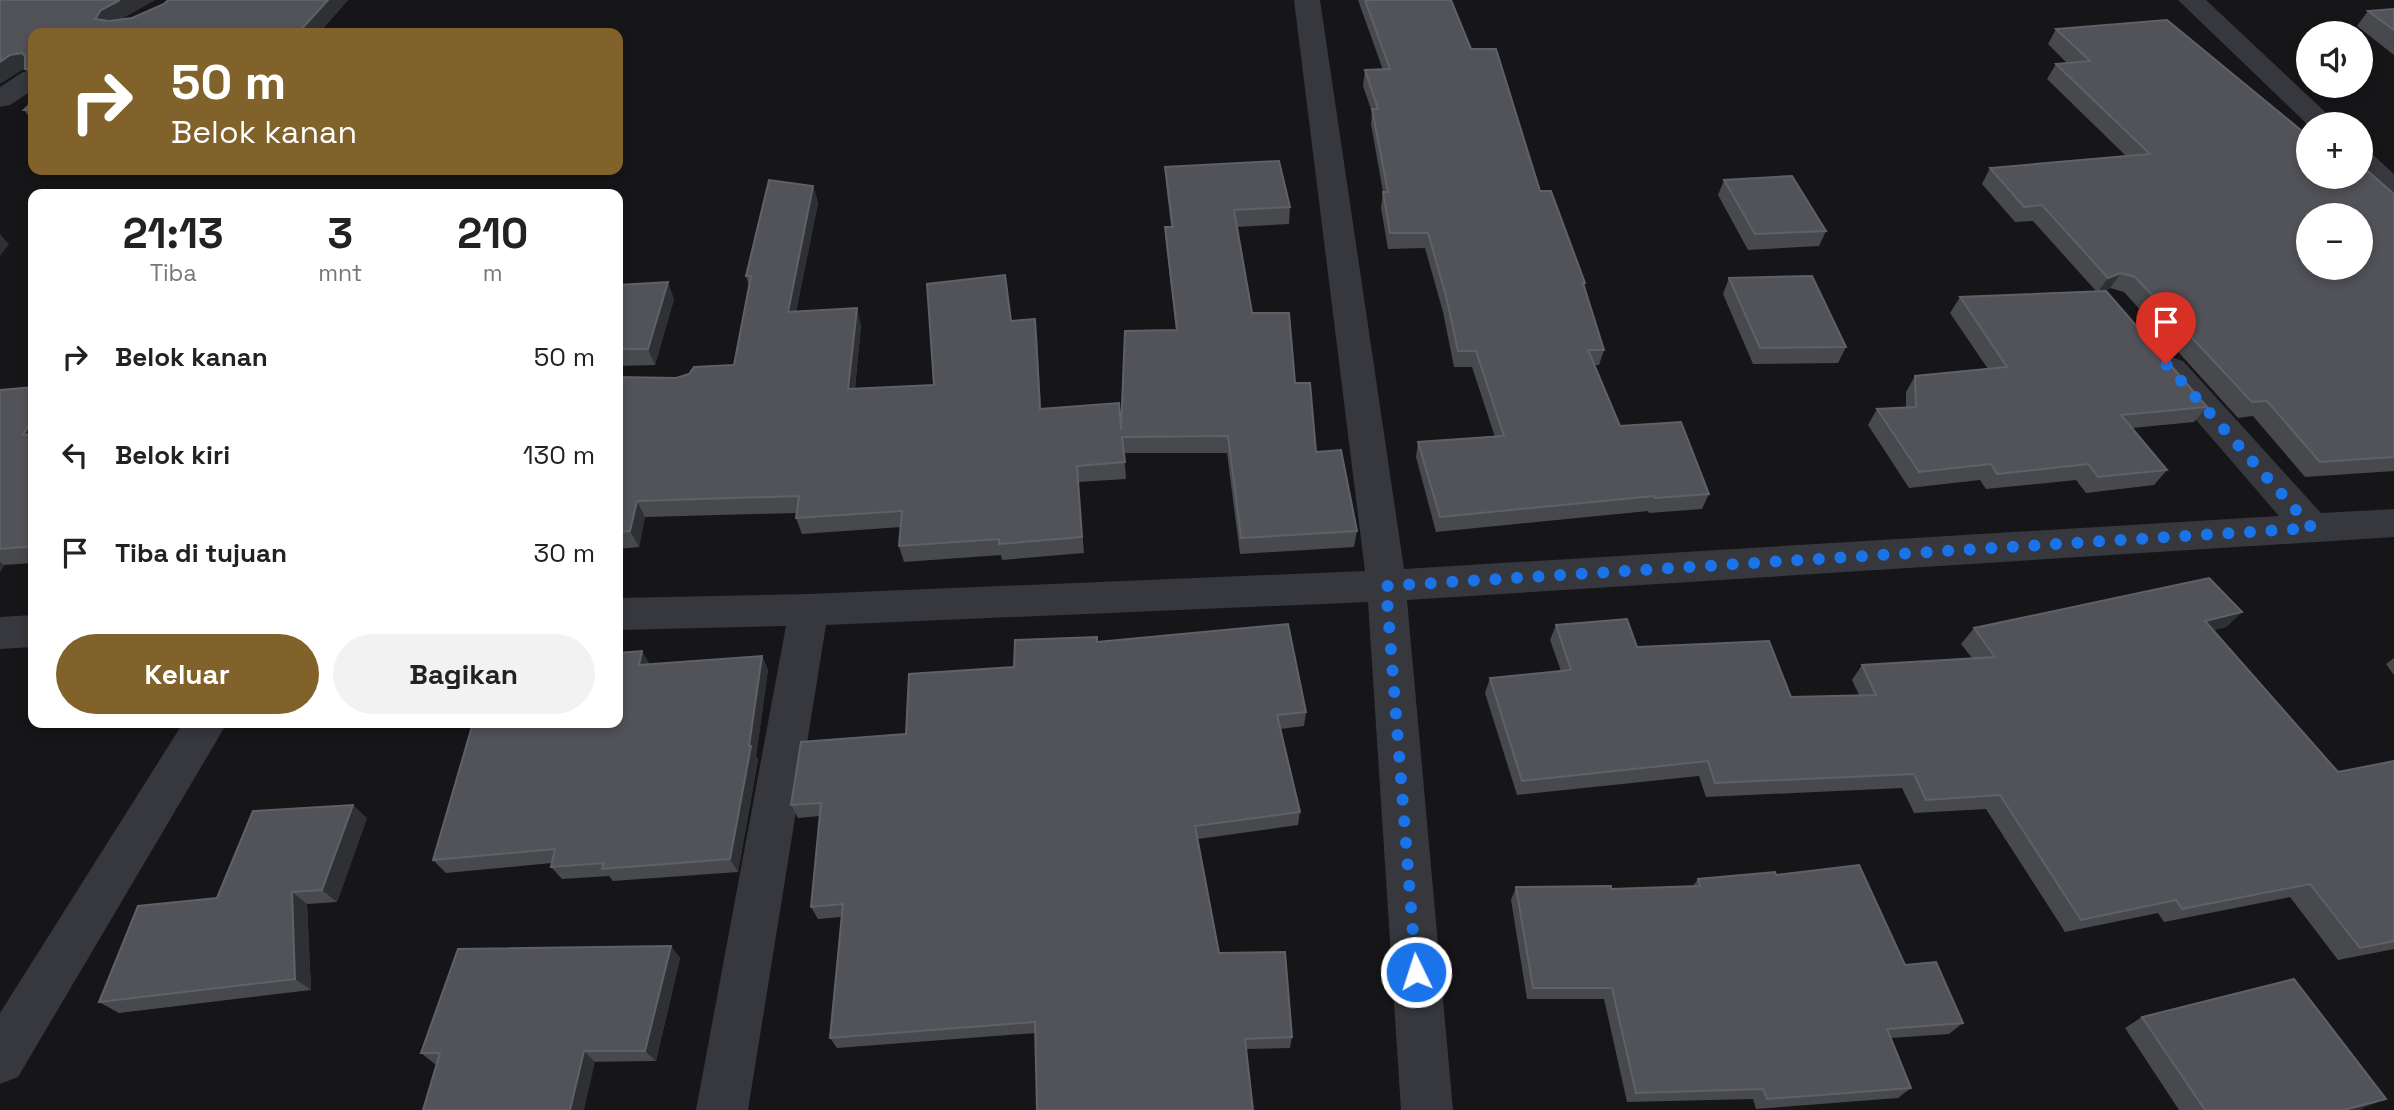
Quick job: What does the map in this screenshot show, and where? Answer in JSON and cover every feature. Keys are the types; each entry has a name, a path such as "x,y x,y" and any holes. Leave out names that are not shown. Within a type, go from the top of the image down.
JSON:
{"street":[{"path":"1307,0 1319,104 1358,356 1386,586 1427,1110"},
{"path":"2191,0 2311,112"},
{"path":"0,99 28,80"},
{"path":"2373,170 2394,190"},
{"path":"2148,343 2312,528"},
{"path":"623,614 808,610 1386,586 2394,523"},
{"path":"722,1110 808,610"},
{"path":"0,633 28,631"},
{"path":"0,1059 203,728"}],"building":[{"path":"0,0 120,0 101,10 95,19 109,21 132,18 168,0 328,0 303,28 28,28 28,69 25,69 25,56 22,53 10,55 0,62"},
{"path":"1365,0 1451,0 1471,49 1496,49 1540,191 1551,191 1585,283 1604,350 1588,350 1620,426 1681,422 1709,494 1654,496 1440,517 1418,442 1504,436 1476,351 1458,351 1428,233 1390,233 1383,192 1388,192 1372,109 1378,109 1365,70 1390,69"},
{"path":"2394,9 2394,30 2368,11"},
{"path":"2167,20 2296,126 2296,189 2373,189 2373,176 2394,194 2394,457 2320,462 2267,401 2252,402 2135,277 2121,273 2108,278 2042,205 2024,207 1990,168 2150,154 2056,64 2090,61 2056,29"},
{"path":"1279,161 1290,207 1234,210 1252,313 1289,313 1295,383 1310,383 1316,452 1341,450 1357,531 1241,538 1228,436 1122,437 1125,462 1077,466 1082,537 999,544 999,539 899,546 902,511 796,518 799,496 637,501 630,531 623,532 623,377 676,378 689,374 694,367 734,365 751,276 746,276 769,180 813,186 788,312 857,308 848,389 934,385 927,284 1005,275 1011,321 1035,319 1040,409 1119,403 1121,430 1125,331 1177,330 1165,227 1173,227 1165,167"},
{"path":"1792,176 1826,231 1755,234 1724,180"},
{"path":"1812,276 1846,347 1760,348 1729,278"},
{"path":"668,282 648,349 623,349 623,285"},
{"path":"2106,291 2207,407 2121,415 2167,470 2098,477 2088,464 1997,474 1991,464 1919,472 1877,409 1916,407 1915,376 2007,367 1960,297"},
{"path":"28,387 28,426 23,435 28,434 28,546 0,549 0,390"},
{"path":"2209,578 2242,612 2205,621 2338,772 2394,761 2394,941 2360,948 2310,884 2182,909 2176,900 2081,920 2000,795 1926,800 1914,774 1715,783 1708,761 1522,781 1490,678 1571,670 1556,625 1627,619 1637,647 1769,641 1791,697 1876,695 1862,665 1995,657 1974,628"},
{"path":"1288,624 1306,712 1277,715 1300,812 1195,826 1219,953 1285,952 1292,1037 1245,1039 1253,1110 1037,1110 1035,1022 830,1038 843,904 811,907 821,803 791,805 801,742 906,734 909,674 1014,667 1015,640 1097,637 1097,642"},
{"path":"642,651 639,665 762,656 751,746 730,859 602,869 604,863 551,867 555,849 433,860 472,728 623,728 623,653"},
{"path":"353,805 322,890 292,892 295,979 99,1002 138,906 217,898 253,811"},
{"path":"1859,865 1905,965 1936,962 1963,1023 1887,1029 1911,1088 1767,1099 1763,1089 1636,1093 1612,988 1533,988 1516,887 1611,886 1611,889 1700,886 1698,879 1775,872 1776,875"},
{"path":"671,946 645,1051 584,1051 570,1110 423,1110 440,1053 421,1053 458,949"},
{"path":"2294,979 2386,1099 2344,1110 2205,1110 2142,1017"}],"route":[{"path":"1416,972 1386,586 2312,528 2166,364"}]}
